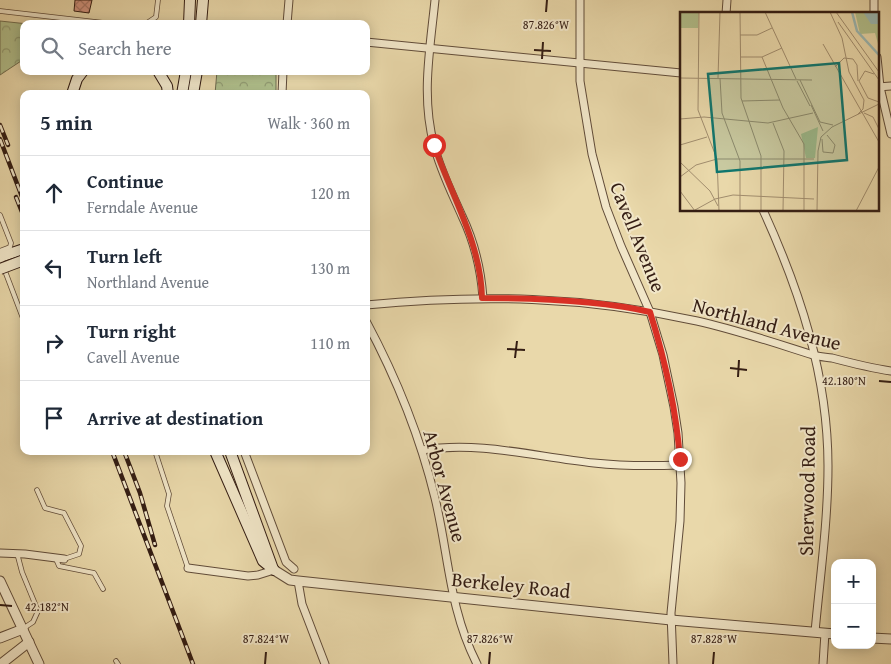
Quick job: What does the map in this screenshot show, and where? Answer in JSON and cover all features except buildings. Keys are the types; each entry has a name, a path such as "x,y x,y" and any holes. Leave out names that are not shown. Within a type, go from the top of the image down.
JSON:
{"main road":[{"path":"189,20 190,0"},
{"path":"201,20 203,0"},
{"path":"73,90 80,75"},
{"path":"160,75 168,90"},
{"path":"183,90 185,75"},
{"path":"195,90 196,75"},
{"path":"0,257 20,250"},
{"path":"0,269 20,262"},
{"path":"217,455 263,561 274,570"},
{"path":"231,455 274,570"}],"street":[{"path":"287,20 289,0"},
{"path":"434,0 426,100 434,145 444,176 470,236 476,255 482,287 482,298"},
{"name":"Cavell Avenue","path":"580,0 580,81 592,154 600,188 621,246 650,312 663,355 678,433 681,483 680,521 671,620 673,664"},
{"path":"370,42 680,73"},
{"path":"878,72 879,87 891,134"},
{"path":"282,90 283,75"},
{"path":"879,87 891,86"},
{"name":"Sherwood Road","path":"764,211 794,280 808,324 822,396 828,465 826,520 815,632"},
{"name":"Northland Avenue","path":"370,305 429,299 482,298 555,300 634,308 743,333 795,348 815,356 891,371"},
{"name":"Arbor Avenue","path":"370,329 402,395 422,450 435,498 453,597 460,624 477,664"},
{"path":"422,450 438,447 500,448 615,465 679,465"},
{"path":"246,455 286,562 294,569"},
{"path":"0,552 64,559"},
{"path":"188,568 248,576 274,570"},
{"name":"Berkeley Road","path":"274,570 290,580 298,581 671,620 831,634"},
{"path":"0,581 39,664"},
{"path":"298,581 302,604 325,664"},
{"path":"0,638 23,629"},
{"path":"823,664 825,634"},
{"path":"876,638 891,639"},
{"path":"1,664 28,642"}],"lane":[{"path":"151,20 156,17 158,0"},
{"path":"0,11 78,20"},
{"path":"0,215 11,243 10,247 0,251"},
{"path":"0,257 20,310"},
{"path":"156,455 170,494 167,506 188,568"},
{"path":"37,490 45,508 64,513 81,546 79,554 64,559"},
{"path":"17,553 22,572 38,611 33,622 23,629"},
{"path":"56,559 59,566 94,573 103,589"}],"green space":[{"path":"0,21 20,23 20,62 0,75"},
{"path":"217,75 276,75 276,90 215,90"}],"railway":[{"path":"0,125 8,145"},
{"path":"0,139 20,192"},
{"path":"16,197 20,207"},
{"path":"114,455 193,664"},
{"path":"126,455 140,493 155,545"}],"route":[{"path":"434,145 444,176 463,218 476,255 482,287 482,298 555,300 634,308 650,312 663,355 674,407 680,459"}]}
